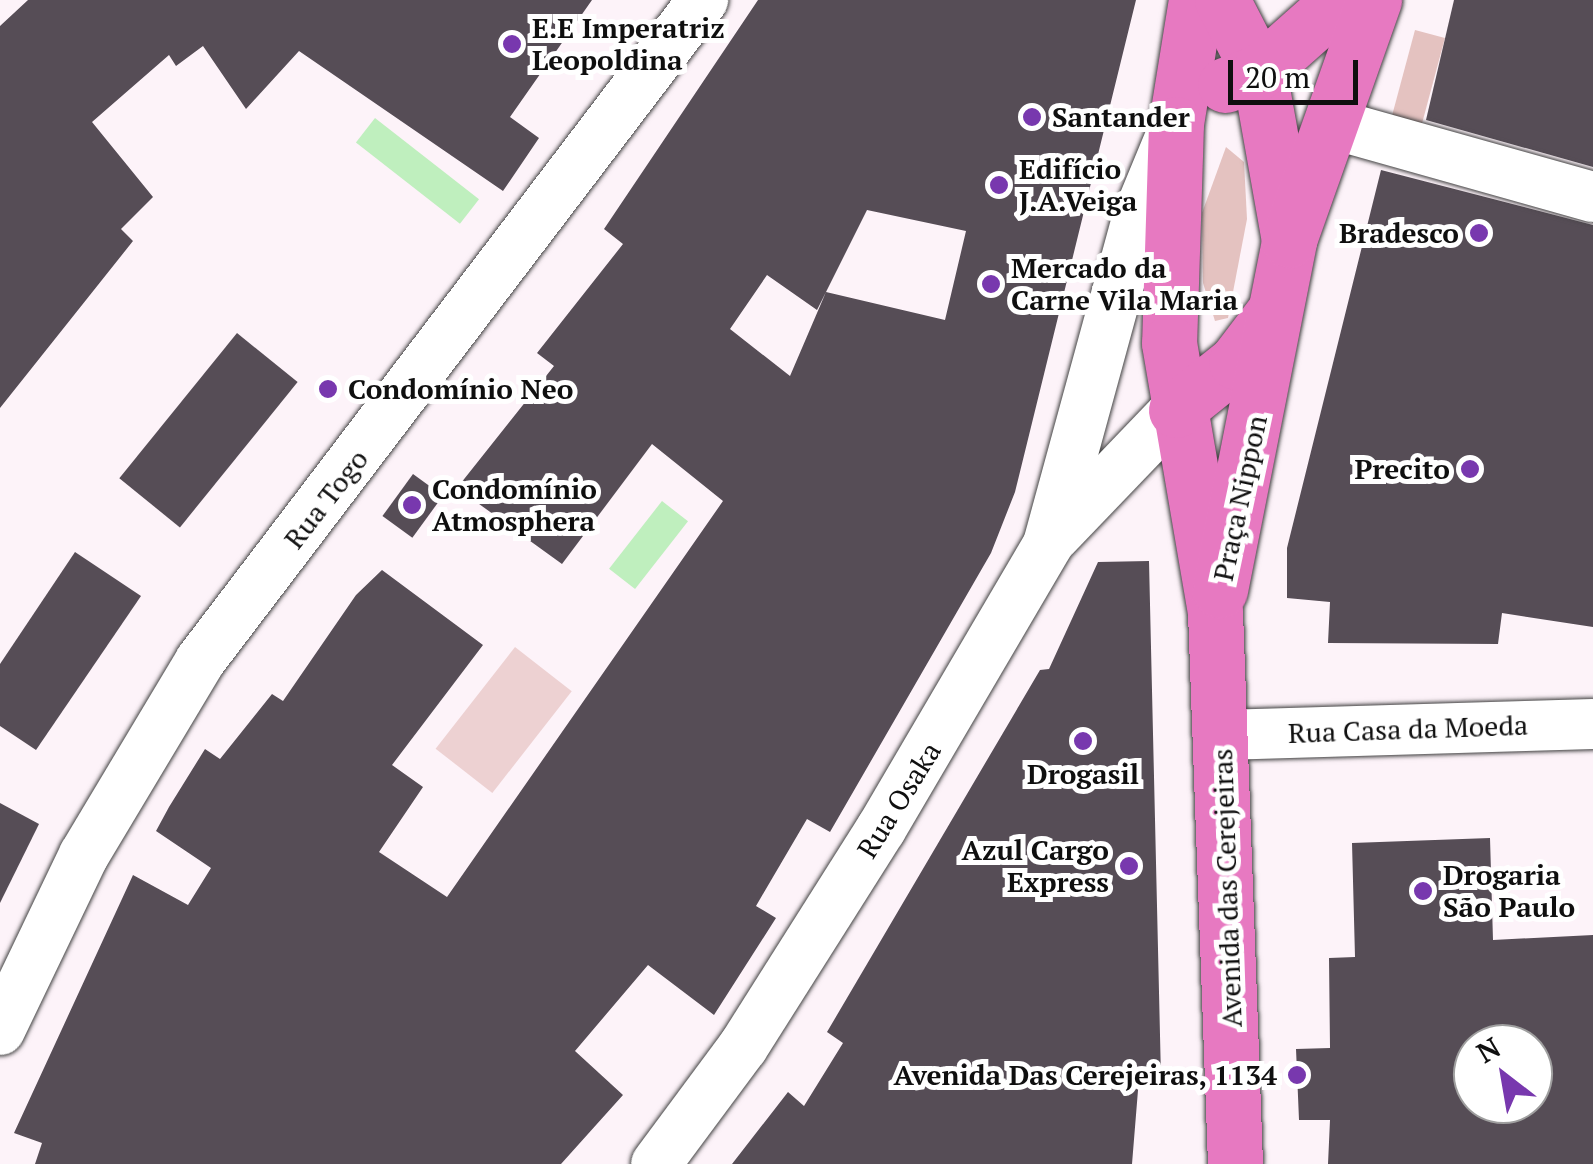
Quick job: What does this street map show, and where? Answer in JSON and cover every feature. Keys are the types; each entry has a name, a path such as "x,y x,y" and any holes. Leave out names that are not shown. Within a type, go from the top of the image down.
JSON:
{"main road":[{"name":"Praça Nippon","path":"1196,0 1176,124 1168,266 1176,410 1215,612"},
{"name":"Praça Nippon","path":"1222,0 1259,72 1289,240"},
{"path":"1176,124 1202,98 1259,72 1340,0"},
{"name":"Praça Nippon","path":"1215,612 1289,240 1374,0"},
{"path":"1176,410 1236,362 1278,306"},
{"name":"Avenida das Cerejeiras","path":"1215,612 1235,1164"}],"street":[{"name":"Rua Togo","path":"0,1030 84,855 200,661 703,0"},
{"name":"Praça Nippon","path":"1086,408 1138,215 1176,124"},
{"path":"1333,124 1593,196"},
{"name":"Rua Osaka","path":"656,1164 860,863 1048,544 1086,408"},
{"path":"1048,544 1176,410"},
{"name":"Rua Casa da Moeda","path":"1222,736 1593,724"}],"shaded area":[{"path":"1415,30 1445,38 1419,135 1389,127"},
{"path":"375,118 479,199 460,224 356,142"},
{"path":"1226,147 1244,162 1247,219 1228,318 1215,321 1203,283 1202,213"},
{"path":"662,501 688,521 635,589 609,569"},
{"path":"515,647 572,691 492,793 436,749"}],"building":[{"path":"28,0 592,0 510,117 539,138 503,191 299,51 246,109 203,46 176,66 169,55 92,122 153,197 121,229 133,241 0,408 0,26"},
{"path":"758,0 1136,0 1015,492 991,553 830,832 807,819 756,906 776,918 714,1015 648,965 575,1051 623,1095 561,1164 35,1164 42,1143 14,1133 133,875 188,905 211,868 156,831 169,807 205,749 220,759 272,694 283,701 356,595 382,570 483,645 392,765 423,787 379,852 447,897 723,501 652,444 562,564 457,488 554,366 537,353 623,244 604,229","holes":["867,210 966,231 945,320 826,292","767,275 817,310 826,292 790,376 730,329"]},
{"path":"1454,0 1593,0 1593,167 1426,120"},
{"path":"1381,170 1593,225 1593,627 1502,613 1498,644 1328,643 1330,602 1287,598 1287,548"},
{"path":"237,333 298,382 180,527 119,478"},
{"name":"Condomínio Atmosphera","path":"413,474 443,496 412,538 382,516"},
{"path":"75,552 141,596 36,750 0,726 0,664"},
{"path":"1149,561 1161,1078 1139,1078 1132,1164 732,1164 788,1092 804,1106 843,1043 827,1032 1040,670 1049,669 1098,562"},
{"path":"0,803 39,824 0,903"},
{"path":"1490,838 1493,940 1593,935 1593,1164 1328,1164 1330,1120 1299,1120 1296,1049 1330,1048 1329,958 1355,957 1352,843"}],"place":[{"name":"E.E Imperatriz Leopoldina","path":"512,44"},
{"name":"Santander","path":"1032,117"},
{"name":"Edifício J.A.Veiga","path":"999,185"},
{"name":"Bradesco","path":"1479,233"},
{"name":"Mercado da Carne Vila Maria","path":"991,284"},
{"name":"Condomínio Neo","path":"328,389"},
{"name":"Precito","path":"1470,469"},
{"name":"Condomínio Atmosphera","path":"412,505"},
{"name":"Drogasil","path":"1083,741"},
{"name":"Azul Cargo Express","path":"1129,866"},
{"name":"Drogaria São Paulo","path":"1423,891"},
{"name":"Avenida Das Cerejeiras, 1134","path":"1297,1075"}]}
